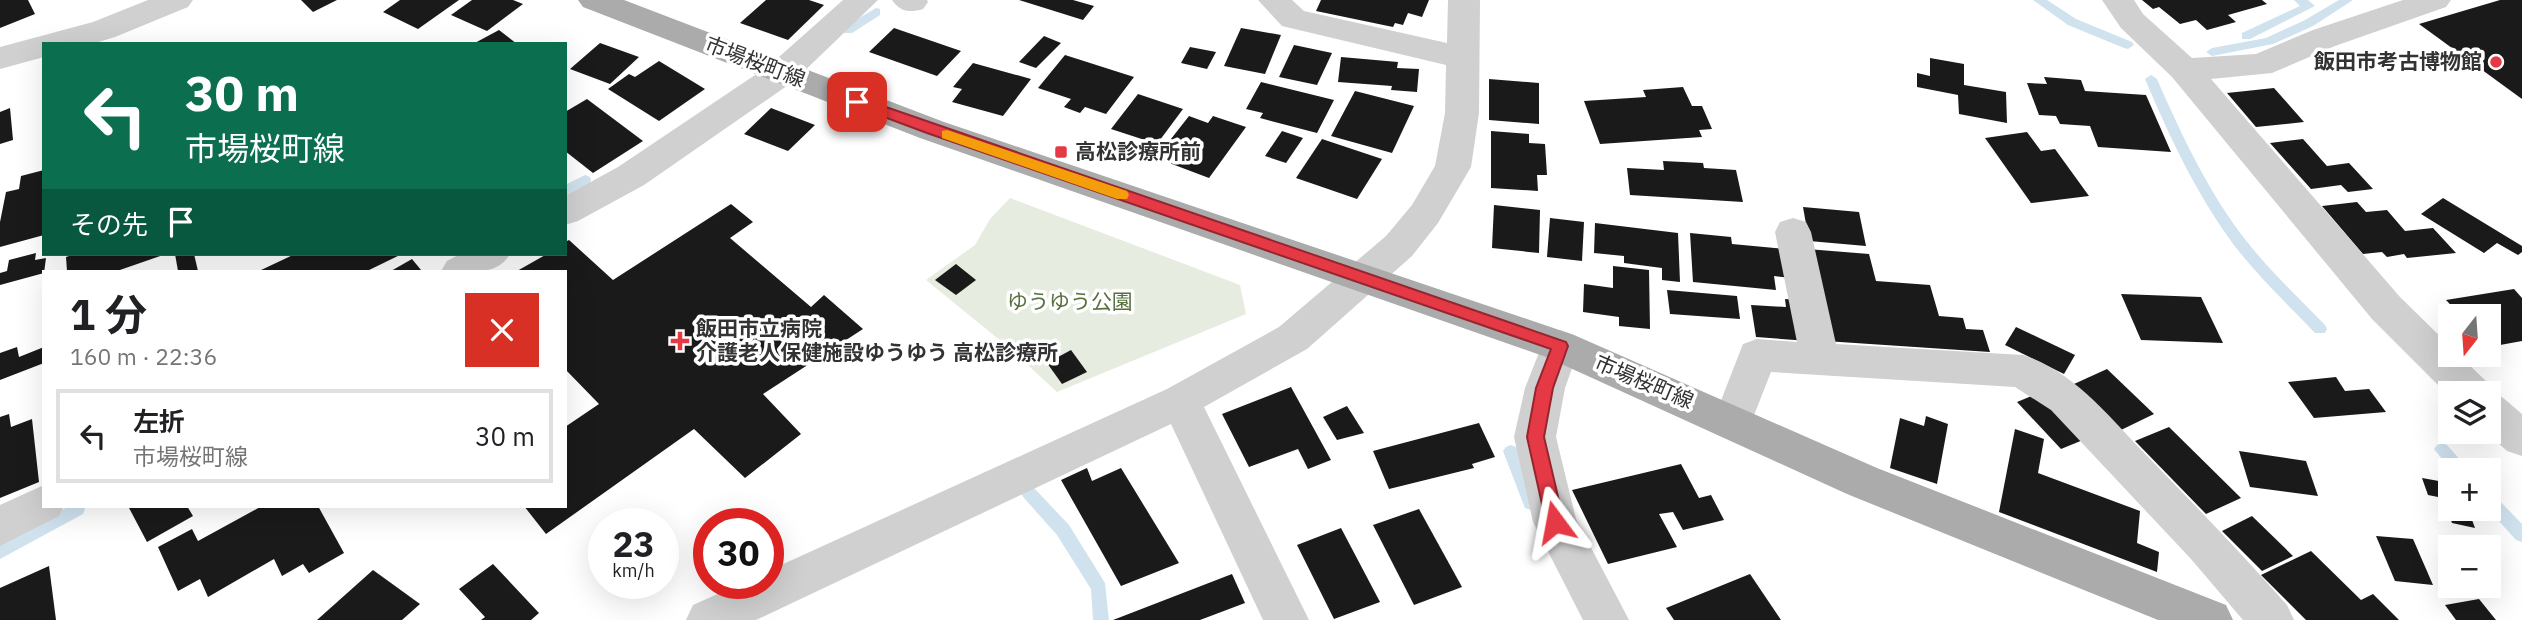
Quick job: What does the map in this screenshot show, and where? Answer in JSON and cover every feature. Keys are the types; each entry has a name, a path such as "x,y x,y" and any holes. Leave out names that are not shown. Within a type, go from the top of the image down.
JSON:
{"main road":[{"name":"市場桜町線","path":"593,0 932,130 1560,346 1733,421 1862,481 2210,620"}],"street":[{"path":"59,42 104,30 177,0"},
{"path":"567,211 631,176 782,73 862,0"},
{"path":"1274,0 1293,19 1464,58"},
{"path":"709,620 1181,401 1293,338 1399,246 1425,214 1453,167 1462,113 1464,0"},
{"path":"2118,0 2132,21 2184,69 2291,199 2386,308 2460,381"},
{"path":"2184,69 2260,65 2324,38 2435,0"},
{"path":"0,58 42,47"},
{"path":"1793,232 1820,359"},
{"path":"445,256 458,270"},
{"path":"461,270 488,256"},
{"path":"1560,346 1545,388 1535,437 1555,522 1606,620"},
{"path":"1733,421 1757,355 2023,371 2065,398 2206,545 2271,620"},
{"path":"1181,401 1286,620"},
{"path":"2501,420 2522,439"},
{"path":"0,527 42,504"}],"green space":[{"name":"ゆうゆう公園","path":"1010,198 1240,285 1246,314 1057,392 1007,346 926,280 975,245 990,219"}],"building":[{"path":"0,0 28,0 35,14 0,28"},
{"path":"301,0 337,0 313,12"},
{"path":"400,0 459,0 418,29 383,12"},
{"path":"472,0 513,0 523,4 487,31 451,15"},
{"path":"766,0 809,0 824,5 788,40 740,23"},
{"path":"1019,0 1073,0 1094,6 1083,20"},
{"path":"1321,0 1429,0 1422,17 1408,13 1403,25 1395,23 1393,27 1316,11"},
{"path":"2142,0 2262,0 2267,4 2228,15 2236,22 2207,30 2196,20 2180,24 2159,7 2153,9"},
{"name":"飯田市考古博物館","path":"2500,0 2522,0 2522,99 2419,24"},
{"path":"894,28 961,51 937,76 869,52"},
{"path":"1241,28 1281,35 1265,74 1224,66"},
{"path":"499,30 514,42 477,42"},
{"path":"1044,36 1061,43 1036,68 1019,62"},
{"path":"600,43 639,57 610,84 570,69"},
{"path":"1294,45 1332,53 1317,85 1279,77"},
{"path":"1190,47 1216,52 1207,69 1181,63"},
{"path":"1065,55 1134,77 1106,114 1085,107 1080,113 1064,107 1071,99 1038,88"},
{"path":"1341,57 1398,62 1397,68 1419,69 1417,92 1391,90 1392,86 1338,82"},
{"path":"1930,58 1964,64 1964,85 2006,92 2007,123 1959,114 1958,95 1917,87 1917,73 1930,76"},
{"path":"659,61 705,89 659,121 608,89 629,74 635,77"},
{"path":"973,63 1031,79 1003,116 952,102 962,89 953,87"},
{"path":"2044,77 2081,80 2085,91 2146,95 2171,152 2098,147 2090,126 2060,124 2056,116 2039,115 2027,83 2047,84"},
{"path":"1489,79 1539,83 1539,124 1489,120"},
{"path":"1261,82 1334,100 1317,133 1260,118 1263,113 1246,109"},
{"path":"1683,87 1692,106 1702,106 1712,129 1699,130 1702,137 1600,144 1584,101 1646,97 1643,90"},
{"path":"2274,88 2304,122 2256,127 2227,93"},
{"path":"1355,91 1414,106 1392,153 1331,136"},
{"path":"1138,94 1183,109 1157,144 1111,129"},
{"path":"587,99 643,141 593,173 567,153 567,111"},
{"path":"10,108 13,140 0,144 0,112"},
{"path":"771,108 815,125 788,151 744,134"},
{"path":"1189,116 1208,123 1213,116 1246,127 1209,178 1156,158"},
{"path":"1282,131 1303,138 1286,163 1265,156"},
{"path":"1491,131 1529,134 1529,143 1545,144 1547,175 1537,175 1538,191 1491,188"},
{"path":"2027,132 2041,151 2055,149 2089,196 2031,203 1985,138"},
{"path":"1322,139 1382,159 1357,199 1296,178"},
{"path":"2303,139 2327,166 2349,163 2373,189 2348,192 2341,185 2311,189 2270,143"},
{"path":"1663,161 1703,163 1704,168 1736,170 1743,202 1630,195 1627,168 1664,170"},
{"path":"42,171 42,236 0,247 0,222 6,192 19,189 21,176"},
{"path":"2443,198 2522,246 2522,252 2518,255 2497,243 2484,253 2421,214"},
{"path":"2357,202 2366,212 2387,210 2405,231 2433,228 2456,253 2407,258 2404,254 2387,257 2382,252 2363,254 2322,206"},
{"path":"731,204 753,222 730,238 811,307 824,295 863,329 763,394 801,434 745,478 694,429 546,534 526,508 567,508 567,426 599,404 567,371 567,270 519,270 543,256 567,256 569,240 613,280"},
{"path":"1494,205 1540,210 1539,253 1492,248"},
{"path":"1803,207 1859,212 1866,246 1809,241"},
{"path":"1550,218 1584,222 1582,261 1547,257"},
{"path":"1595,223 1678,233 1680,282 1662,280 1662,268 1624,263 1624,256 1594,253"},
{"path":"1690,233 1731,237 1732,244 1786,249 1790,278 1774,276 1776,290 1693,282"},
{"path":"1807,249 1869,254 1876,281 1930,285 1939,316 1963,318 1966,329 1983,330 1990,352 1825,341"},
{"path":"36,253 35,260 46,258 42,274 0,285 0,273 7,271 9,260"},
{"path":"160,256 120,270 67,270 66,257"},
{"path":"175,256 194,256 198,270 178,270"},
{"path":"291,256 398,256 369,270 261,270"},
{"path":"412,259 421,270 393,270"},
{"path":"956,264 976,280 956,295 935,280"},
{"path":"1613,266 1649,270 1650,329 1619,326 1619,317 1583,312 1584,284 1613,288"},
{"path":"2514,289 2522,298 2522,341 2501,345 2501,304 2450,304 2446,300"},
{"path":"1667,290 1737,296 1740,319 1670,314"},
{"path":"2121,294 2201,297 2223,343 2141,340"},
{"path":"1785,299 1800,300 1808,341 1756,337 1751,305 1786,307"},
{"path":"2016,327 2075,355 2064,374 2005,345"},
{"path":"17,347 19,357 42,348 42,364 0,380 0,353"},
{"path":"1071,350 1087,372 1062,384 1047,363"},
{"path":"2107,369 2154,414 2121,430 2074,384"},
{"path":"2336,377 2345,391 2369,389 2386,412 2314,418 2288,382"},
{"path":"1291,387 1331,460 1308,469 1298,449 1249,467 1222,414"},
{"path":"2039,393 2083,440 2061,449 2017,402"},
{"path":"1347,406 1364,433 1337,440 1323,417"},
{"path":"9,414 11,427 32,419 39,482 0,498 0,417"},
{"path":"1926,416 1948,424 1937,484 1890,468 1900,418 1924,426"},
{"path":"1479,423 1495,457 1472,464 1474,468 1389,489 1373,451"},
{"path":"2169,427 2241,498 2206,514 2135,441"},
{"path":"2015,429 2044,439 2038,473 2140,511 2137,543 2159,552 2157,572 1999,512"},
{"path":"2239,451 2306,461 2318,496 2250,487"},
{"path":"1681,464 1699,498 1711,495 1724,520 1683,530 1673,512 1659,514 1677,547 1608,564 1572,490"},
{"path":"1087,468 1092,481 1121,468 1179,563 1121,586 1061,480"},
{"path":"2422,478 2438,481 2438,497 2428,495"},
{"path":"129,508 188,508 193,516 147,542"},
{"path":"258,508 319,508 344,553 309,573 303,564 282,576 274,559 208,597 200,579 178,591 158,547 192,529 198,541"},
{"path":"1419,509 1462,587 1414,605 1373,525"},
{"path":"2252,516 2293,556 2262,571 2222,531"},
{"path":"2451,521 2472,521 2475,528"},
{"path":"1341,528 1380,602 1334,619 1297,545"},
{"path":"2376,536 2413,539 2433,585 2395,581"},
{"path":"2311,551 2361,600 2373,594 2399,620 2306,620 2261,575"},
{"path":"493,564 539,613 531,620 481,620 485,617 459,589"},
{"path":"49,566 56,620 0,620 0,588"},
{"path":"373,570 420,604 402,620 317,620"},
{"path":"1232,574 1245,603 1200,620 1113,620"},
{"path":"1750,574 1781,620 1674,620 1666,608"},
{"path":"2479,599 2496,620 2456,620 2445,605"}],"waterway":[{"path":"2039,0 2072,22 2128,45"},
{"path":"2246,36 2309,6 2300,0"},
{"path":"2212,52 2269,41 2309,23 2347,0"},
{"path":"848,30 876,12"},
{"path":"2151,79 2189,160 2223,218 2255,261 2320,329"},
{"path":"567,190 585,180"},
{"path":"2442,449 2450,458"},
{"path":"1511,451 1531,503"},
{"path":"1029,493 1063,530 1099,588 1101,620"},
{"path":"0,552 77,509"},
{"path":"2501,513 2522,535"}],"slow traffic":[{"path":"947,135 1122,195"}],"place":[{"name":"飯田市考古博物館","path":"2496,62"},
{"name":"高松診療所前","path":"1061,152"},
{"name":"飯田市立病院 介護老人保健施設ゆうゆう 高松診療所","path":"680,341"}],"route":[{"path":"857,102 1560,346 1545,388 1535,437 1555,522"}]}
